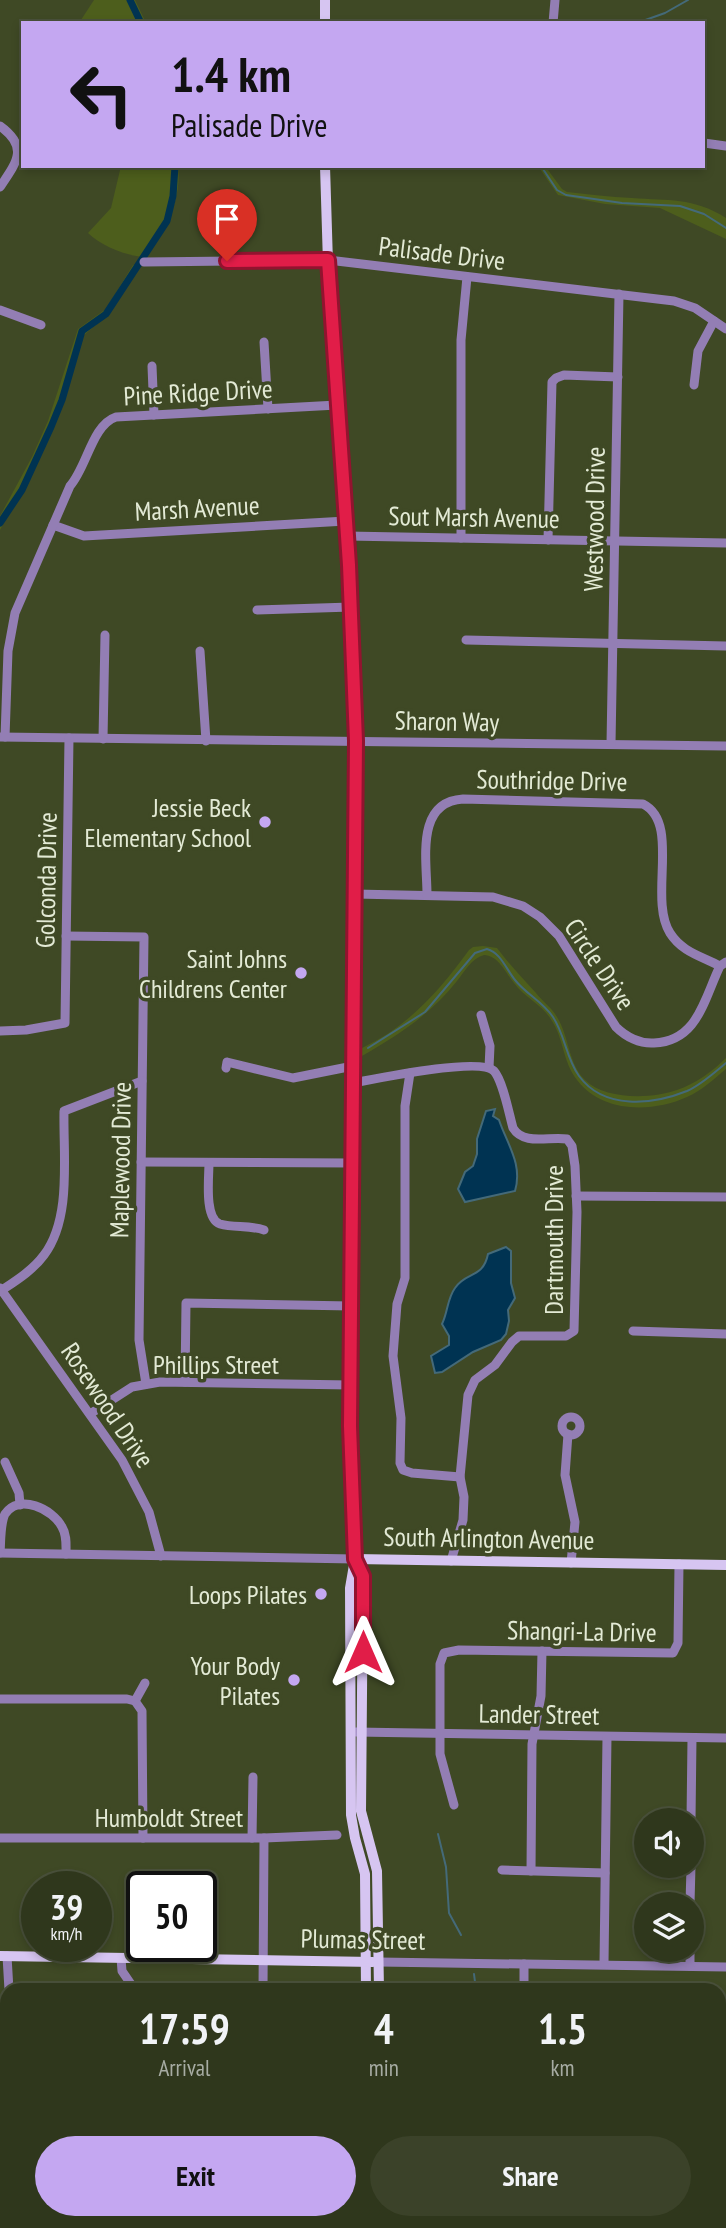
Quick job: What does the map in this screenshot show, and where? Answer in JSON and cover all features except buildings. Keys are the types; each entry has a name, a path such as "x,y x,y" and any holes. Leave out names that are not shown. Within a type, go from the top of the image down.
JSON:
{"main road":[{"path":"325,0 325,21"},
{"path":"324,168 351,607 356,741 351,1306 351,1465 355,1559 350,1588 351,1822 365,1874 366,1983"},
{"path":"355,1559 363,1576 362,1811 377,1871 379,1983"},
{"name":"South Arlington Avenue","path":"355,1559 726,1565"},
{"name":"Plumas Street","path":"4,1956 379,1962"}],"street":[{"path":"553,21 555,0"},
{"path":"0,126 14,137 18,148 17,157 2,180"},
{"path":"705,142 726,146"},
{"name":"Palisade Drive","path":"144,261 328,260 682,303 695,308 726,329"},
{"path":"461,538 461,340 467,277"},
{"name":"Westwood Drive","path":"611,744 619,295"},
{"path":"0,310 41,325"},
{"path":"694,385 698,351 714,321"},
{"path":"264,342 268,409"},
{"path":"152,366 155,415"},
{"path":"548,540 552,382 556,377 564,375 618,377"},
{"name":"Pine Ridge Drive","path":"2,737 6,669 11,632 21,596 70,486 79,475 104,423 116,417 337,405"},
{"name":"Marsh Avenue","path":"52,525 84,536 346,521"},
{"name":"Sout Marsh Avenue","path":"347,536 726,543"},
{"path":"257,610 351,607"},
{"path":"103,739 105,635"},
{"path":"466,640 726,646"},
{"path":"200,651 206,741"},
{"name":"Sharon Way","path":"2,737 726,746"},
{"name":"Golconda Drive","path":"0,1031 26,1030 65,1023 69,738"},
{"name":"Southridge Drive","path":"427,895 428,829 434,812 444,803 463,799 643,804 653,811 661,828 661,900 664,922 684,948 723,964"},
{"name":"Circle Drive","path":"355,894 493,897 531,910 559,936 616,1027 641,1042 664,1042 685,1033 695,1022 723,964"},
{"name":"Maplewood Drive","path":"66,936 144,937 139,1340 146,1384"},
{"name":"Dartmouth Drive","path":"451,1560 463,1520 464,1497 460,1477 468,1395 475,1380 495,1365 519,1336 566,1335 574,1331 576,1196 575,1158 571,1143 565,1138 529,1139 518,1135 513,1128 496,1074 489,1068 490,1046 481,1015"},
{"path":"226,1068 227,1062 293,1078 353,1066"},
{"path":"353,1083 449,1068 489,1068"},
{"path":"410,1073 405,1106 405,1278 397,1304 393,1356 401,1418 400,1463 403,1470 412,1473 460,1477"},
{"path":"1,1289 38,1262 57,1232 63,1208 64,1111 142,1081"},
{"path":"141,1162 352,1163"},
{"path":"209,1163 209,1210 213,1219 222,1224 245,1225 264,1230"},
{"path":"576,1196 726,1197"},
{"name":"Rosewood Drive","path":"1,1289 122,1460 141,1493 161,1556"},
{"path":"185,1382 186,1303 351,1306"},
{"path":"633,1331 726,1334"},
{"name":"Phillips Street","path":"90,1414 121,1393 146,1384 185,1382 351,1385"},
{"path":"568,1434 565,1475 575,1522 571,1563"},
{"path":"5,1462 19,1493 20,1505"},
{"path":"0,1553 3,1518 9,1509 20,1505 37,1506 58,1521 65,1535 66,1554"},
{"name":"South Arlington Avenue","path":"0,1553 355,1559"},
{"name":"Shangri-La Drive","path":"439,1734 440,1664 444,1653 459,1650 676,1651 679,1564"},
{"path":"531,1871 533,1735 541,1696 542,1651"},
{"path":"135,1701 145,1683"},
{"path":"0,1699 135,1701 142,1712 143,1838"},
{"name":"Lander Street","path":"351,1732 726,1738"},
{"path":"439,1734 442,1762 454,1805"},
{"path":"604,1964 607,1737"},
{"path":"691,1808 692,1738"},
{"path":"252,1838 253,1777"},
{"name":"Humboldt Street","path":"0,1838 264,1838 337,1835"},
{"path":"263,1983 264,1838"},
{"path":"502,1870 605,1872"},
{"path":"4,1956 8,1983"},
{"path":"121,1958 124,1976 130,1983"},
{"name":"Plumas Street","path":"379,1962 726,1966"},
{"path":"524,1964 524,1983"}],"green space":[{"path":"94,0 135,0 145,21 80,21"},
{"path":"121,168 178,168 179,179 171,215 145,257 114,250 88,233 111,208"},
{"path":"539,168 546,168 567,192 680,201 702,206 726,218 726,239 660,208 605,204 558,195"},
{"path":"133,265 141,266 107,316 81,340 74,368 48,438 0,530 0,516 48,421 78,329 106,309"},
{"path":"483,946 497,948 557,1017 575,1066 594,1087 629,1096 655,1095 690,1084 726,1058 726,1069 692,1094 659,1106 628,1107 600,1099 587,1091 572,1072 559,1035 548,1015 518,988 498,961 484,955 472,962 447,993 425,1014 362,1056 362,1048 394,1029 422,1006 469,950"}],"water":[{"path":"495,1109 493,1116 499,1120 516,1163 515,1191 465,1202 458,1189 465,1172 473,1166 477,1154 477,1139 486,1111"},
{"path":"506,1247 511,1251 511,1283 515,1298 508,1310 506,1334 501,1340 473,1352 442,1372 435,1373 431,1356 449,1345 449,1336 442,1324 452,1292 459,1283 482,1267 488,1254"}],"waterway":[{"path":"130,0 140,21"},
{"path":"643,21 665,13 688,0"},
{"path":"0,523 22,490 51,427 62,400 82,331 106,314 167,221 173,196 175,168"},
{"path":"542,168 557,190 566,195 622,203 680,206 704,214 726,228"},
{"path":"368,1048 425,1012 475,953 487,949 496,954 519,985 549,1012 557,1024 579,1076 601,1095 629,1102 673,1096 697,1085 726,1063"},
{"path":"438,1834 446,1867 449,1913 461,1935"},
{"path":"474,1974 475,1983"}],"place":[{"name":"Jessie Beck Elementary School","path":"265,822"},
{"name":"Saint Johns Childrens Center","path":"301,973"},
{"name":"Loops Pilates","path":"321,1594"},
{"name":"Your Body Pilates","path":"294,1680"}],"route":[{"path":"227,261 328,260 349,565 356,741 350,1426 355,1559 363,1576 363,1652"}]}
